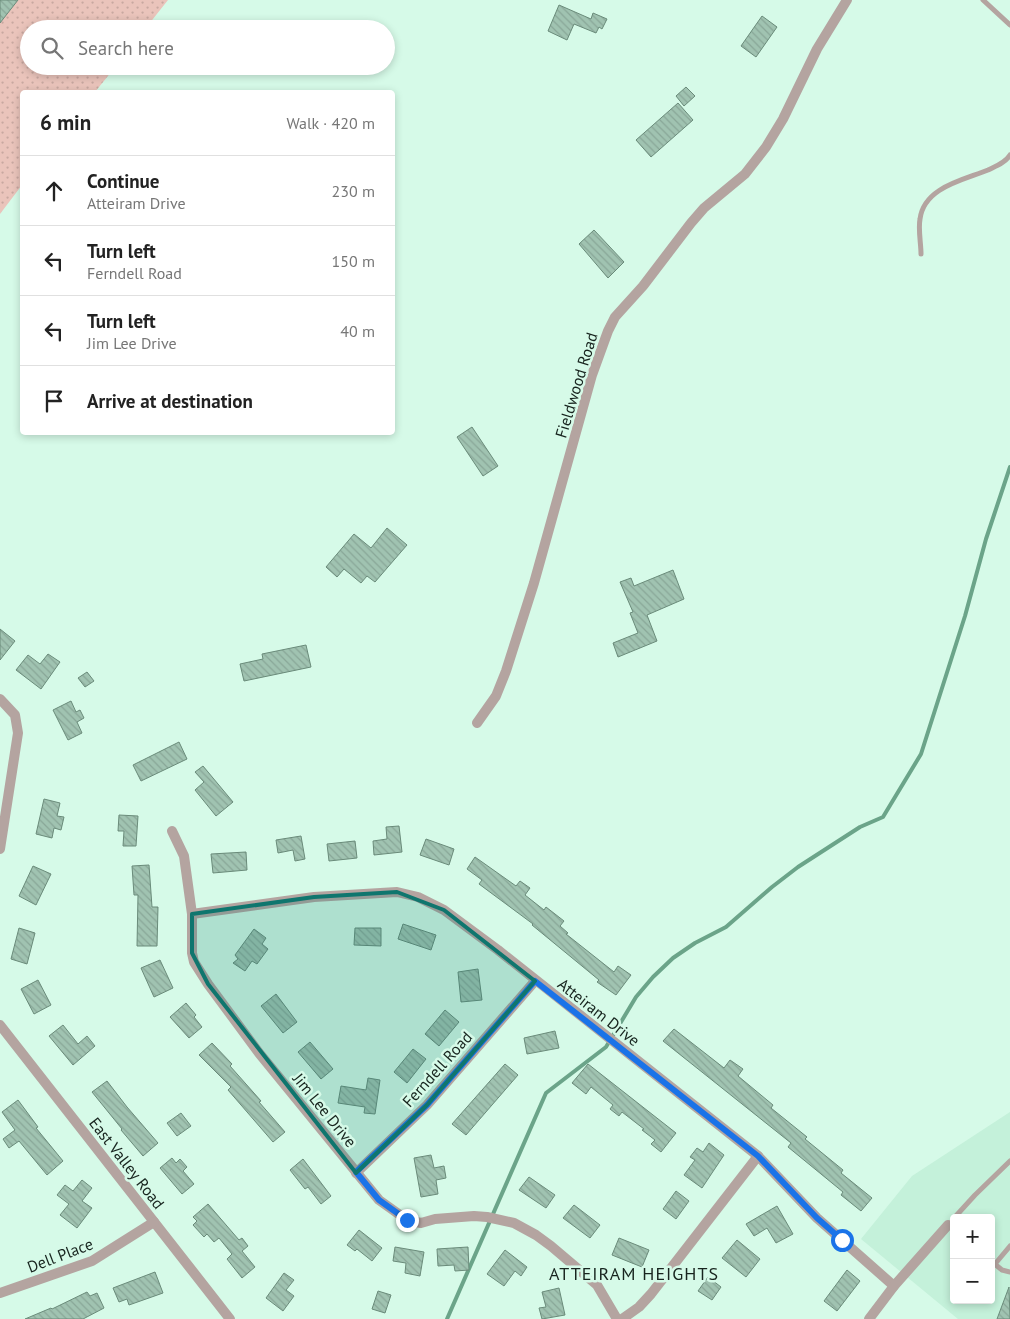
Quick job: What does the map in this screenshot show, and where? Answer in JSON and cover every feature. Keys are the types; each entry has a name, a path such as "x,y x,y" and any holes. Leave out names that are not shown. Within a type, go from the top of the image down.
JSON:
{"street":[{"name":"Fieldwood Road","path":"477,722 496,696 506,671 534,583 592,375 608,331 616,317 643,286 704,208 745,174 766,147 783,119 817,49 847,0"},
{"path":"0,700 15,715 18,733 0,849"},
{"name":"Jim Lee Drive","path":"172,831 184,856 192,914 192,953 199,969 259,1053 379,1200 407,1220 420,1223 435,1219 474,1216 514,1223 550,1246 598,1285 617,1319"},
{"name":"Atteiram Drive","path":"192,914 314,897 397,892 418,897 444,910 476,933 758,1156 817,1218 894,1286"},
{"name":"Ferndell Road","path":"356,1172 427,1105 535,981"},
{"name":"East Valley Road","path":"0,1025 230,1319"},
{"path":"622,1319 639,1307 651,1294 758,1156"},
{"name":"Dell Place","path":"0,1293 92,1262 154,1222"},
{"path":"869,1319 894,1286 950,1225"}],"lane":[{"path":"983,0 1010,25"},
{"path":"921,254 920,218 927,202 948,185 998,166 1008,159 1010,155"},
{"path":"959,1214 975,1195 1010,1161"},
{"path":"995,1261 1010,1246"},
{"path":"995,1265 1002,1270 1010,1272"}],"highlighted area":[{"path":"397,892 444,910 535,981 427,1105 356,1173 208,984 192,953 192,914 314,897"}],"shaded area":[{"path":"0,0 168,0 152,20 20,20 20,75 109,75 97,90 20,90 20,188 0,214"},
{"path":"1010,1112 1010,1319 958,1319 861,1239 912,1176"}],"building":[{"path":"0,0 18,0 0,23"},
{"path":"559,5 591,19 593,13 607,19 602,29 599,27 596,33 574,24 567,40 548,31"},
{"path":"762,16 777,27 756,57 741,46"},
{"path":"686,87 695,96 684,106 676,96"},
{"path":"678,103 693,120 651,157 636,140"},
{"path":"594,230 624,262 608,278 579,244"},
{"path":"472,427 498,466 483,476 457,437"},
{"path":"387,528 407,545 375,582 367,576 361,583 344,569 337,577 326,567 354,534 371,548"},
{"path":"673,570 684,599 647,615 657,641 618,657 613,643 638,633 630,613 633,612 620,582 631,578 634,586"},
{"path":"0,629 15,641 0,660"},
{"path":"306,645 311,667 244,681 240,664 263,659 262,654"},
{"path":"48,654 60,662 41,689 16,670 28,655 40,664"},
{"path":"87,672 94,681 85,687 78,678"},
{"path":"71,701 76,712 80,710 84,718 77,722 82,733 68,740 53,710"},
{"path":"179,742 187,759 141,781 133,765"},
{"path":"203,766 233,802 216,816 195,790 204,782 195,772"},
{"path":"44,799 60,803 57,816 64,817 61,830 54,828 52,838 36,834"},
{"path":"119,815 138,816 136,846 123,846 124,831 118,831"},
{"path":"399,826 402,852 374,855 373,841 387,839 386,827"},
{"path":"301,836 305,859 295,861 293,850 278,853 276,840"},
{"path":"426,839 454,849 449,865 420,855"},
{"path":"355,841 357,858 329,861 327,844"},
{"path":"246,852 247,870 213,873 211,854"},
{"path":"475,857 516,886 520,881 530,888 525,895 544,910 546,907 564,921 560,926 568,933 566,934 614,972 618,966 631,975 616,995 597,982 599,980 533,924 479,884 482,880 467,869"},
{"path":"149,865 152,907 158,907 157,946 137,946 138,895 134,895 132,866"},
{"path":"33,866 51,874 36,905 19,896"},
{"path":"403,924 436,935 431,950 398,939"},
{"path":"19,928 35,933 27,964 11,959"},
{"path":"355,928 381,928 381,946 354,945"},
{"path":"254,929 266,938 262,944 268,949 257,964 252,961 245,971 233,963 238,959 235,955"},
{"path":"160,960 173,988 154,997 141,968"},
{"path":"478,969 482,1000 461,1002 458,972"},
{"path":"38,980 51,1005 34,1014 21,989"},
{"path":"276,994 297,1022 283,1033 261,1006"},
{"path":"186,1003 196,1015 194,1017 202,1027 189,1038 170,1017"},
{"path":"445,1010 459,1022 439,1046 425,1034"},
{"path":"63,1025 78,1044 87,1036 95,1046 73,1065 49,1036"},
{"path":"674,1029 724,1068 730,1060 743,1069 738,1076 773,1105 771,1108 807,1137 805,1139 843,1170 841,1173 872,1198 861,1211 841,1195 843,1192 788,1147 791,1143 663,1041"},
{"path":"555,1031 559,1048 527,1054 524,1038"},
{"path":"310,1042 333,1069 321,1079 298,1052"},
{"path":"212,1043 232,1064 230,1066 285,1132 273,1142 228,1090 231,1087 199,1055"},
{"path":"413,1049 426,1059 407,1083 394,1072"},
{"path":"505,1064 518,1075 466,1135 452,1124"},
{"path":"588,1064 676,1133 661,1152 651,1144 655,1140 642,1130 644,1129 622,1112 619,1116 610,1109 613,1105 591,1087 586,1094 572,1083"},
{"path":"368,1078 380,1080 375,1114 364,1113 365,1107 338,1103 341,1086 366,1090"},
{"path":"107,1081 158,1143 143,1156 92,1092"},
{"path":"18,1100 38,1127 36,1128 63,1161 47,1175 19,1141 9,1148 3,1139 15,1130 2,1112"},
{"path":"181,1113 191,1126 177,1136 167,1123"},
{"path":"709,1143 724,1155 702,1188 684,1175 695,1160 690,1157 697,1148 703,1152"},
{"path":"431,1155 434,1168 444,1166 446,1178 436,1180 438,1194 421,1197 414,1158"},
{"path":"172,1158 176,1163 180,1159 187,1167 183,1171 194,1184 182,1194 160,1168"},
{"path":"303,1159 331,1196 321,1204 308,1187 305,1189 290,1170"},
{"path":"529,1177 555,1195 546,1208 519,1190"},
{"path":"82,1180 92,1188 82,1201 92,1208 77,1228 60,1215 69,1204 57,1195 65,1185 73,1191"},
{"path":"676,1191 689,1201 676,1219 663,1209"},
{"path":"208,1204 239,1240 242,1238 248,1246 242,1251 255,1267 242,1278 227,1259 232,1254 219,1238 214,1242 207,1234 204,1237 193,1225 197,1221 193,1217"},
{"path":"574,1205 600,1225 590,1238 563,1218"},
{"path":"777,1206 793,1234 776,1243 767,1228 754,1236 746,1224"},
{"path":"359,1230 382,1248 372,1261 357,1249 355,1251 347,1245"},
{"path":"619,1238 649,1250 642,1267 612,1255"},
{"path":"737,1240 760,1259 746,1277 722,1258"},
{"path":"395,1247 424,1252 420,1276 405,1273 406,1263 393,1261"},
{"path":"468,1247 469,1270 455,1271 454,1265 438,1266 437,1249"},
{"path":"505,1250 527,1267 521,1276 515,1271 504,1286 487,1274"},
{"path":"847,1270 860,1281 837,1311 824,1301"},
{"path":"155,1272 163,1293 129,1305 127,1299 119,1302 113,1288"},
{"path":"284,1273 294,1280 286,1290 294,1296 283,1311 266,1298"},
{"path":"708,1277 721,1287 712,1300 698,1291"},
{"path":"1009,1287 1010,1319 997,1319"},
{"path":"559,1288 565,1315 542,1319 539,1308 546,1307 542,1292"},
{"path":"378,1291 391,1295 385,1313 372,1309"},
{"path":"87,1292 90,1296 97,1293 104,1308 83,1319 25,1319 52,1309"}],"waterway":[{"path":"447,1319 546,1093 606,1047 636,997 673,958 695,943 726,927 798,867 860,827 883,817 921,754 965,616 986,539 1010,467"}],"district":[{"name":"ATTEIRAM HEIGHTS","path":"634,1273"}],"route":[{"path":"407,1220 387,1208 356,1172 427,1105 535,981 725,1128 779,1176 817,1218 842,1240"}]}
